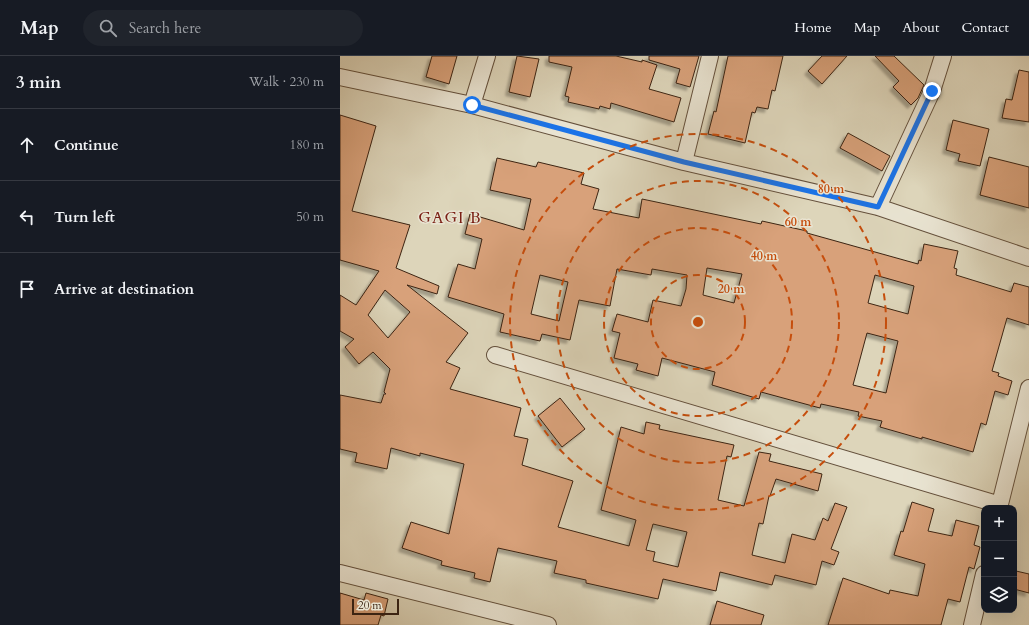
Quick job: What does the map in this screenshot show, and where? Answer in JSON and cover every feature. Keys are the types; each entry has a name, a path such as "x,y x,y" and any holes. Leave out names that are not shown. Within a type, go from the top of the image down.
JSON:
{"street":[{"path":"472,105 487,56"},
{"path":"684,162 710,56"},
{"path":"878,207 932,91 943,56"},
{"path":"340,77 472,105 684,162 878,207 1029,258"},
{"path":"495,355 996,505"},
{"path":"999,505 1029,388"},
{"path":"340,573 548,625"},
{"path":"972,625 983,577"}],"building":[{"path":"432,56 457,56 449,84 426,77"},
{"path":"517,56 539,59 530,97 509,92"},
{"path":"549,56 616,56 642,62 642,60 657,65 649,89 681,98 674,122 611,103 610,109 600,106 599,109 568,102 569,97 565,96 572,67 549,62"},
{"path":"649,56 699,56 690,87 676,83 680,69 649,60"},
{"path":"728,56 783,56 775,91 772,90 768,109 757,107 755,113 752,112 745,143 708,134 714,111 716,112"},
{"path":"822,56 847,56 822,84 808,71"},
{"path":"875,56 894,56 924,85 918,98 911,105 893,87 899,81"},
{"path":"1019,70 1029,72 1029,122 1002,118 1006,99 1012,100"},
{"path":"340,115 376,126 352,211 410,225 396,268 439,286 437,294 407,285 468,333 446,362 460,368 450,389 521,408 514,436 528,439 522,465 573,481 558,527 629,546 636,520 601,510 621,427 644,434 646,422 660,425 659,429 734,445 731,457 727,456 718,500 744,506 759,452 771,454 769,461 822,474 818,491 776,479 769,496 763,524 759,523 752,555 785,563 792,534 815,540 823,518 828,521 835,503 847,507 831,549 839,552 834,565 822,561 816,585 775,575 772,585 720,572 716,591 663,579 658,599 586,583 586,580 554,573 557,561 498,548 490,582 474,578 475,573 441,565 442,561 402,548 411,522 449,534 464,464 420,453 420,456 391,448 387,469 355,462 357,453 340,449 340,395 381,403 384,394 386,394 384,392 390,369 373,352 359,364 345,347 354,339 340,331 340,295 356,305 379,271 340,260","holes":["385,290 410,312 388,338 368,315","653,524 687,532 678,567 653,561 655,552 646,550"]},
{"path":"953,120 989,129 980,166 958,161 960,154 946,150"},
{"path":"848,133 890,156 882,171 840,148"},
{"path":"989,157 1029,167 1029,208 980,195"},
{"path":"497,158 536,167 538,162 584,173 581,184 599,189 593,209 639,218 642,199 761,224 762,221 807,231 807,233 918,264 919,260 921,261 924,244 958,251 954,268 957,269 956,275 1011,292 1014,283 1029,287 1029,325 1007,318 992,371 999,373 998,376 1012,381 1008,395 995,391 986,425 981,423 973,452 922,437 922,439 880,427 882,421 858,416 859,412 821,404 820,408 761,392 759,399 712,385 715,372 662,358 658,376 636,370 638,364 614,358 620,333 612,331 617,314 648,322 653,300 681,306 686,289 687,275 652,269 651,275 617,269 610,306 579,300 570,340 542,334 540,341 500,332 504,314 448,297 458,264 475,269 482,239 465,234 470,214 524,230 531,199 490,190","holes":["707,268 742,274 734,303 703,295","540,275 568,282 559,321 531,314","875,275 914,286 908,314 868,303","867,333 898,341 886,393 853,385"]},
{"path":"560,398 585,429 562,447 538,416"},
{"path":"912,502 934,509 928,531 952,536 956,520 979,526 974,545 980,547 974,569 969,567 960,602 948,599 941,625 828,625 843,578 889,594 890,590 918,596 925,564 894,555"},
{"path":"1017,571 1029,574 1029,593 1017,590"},
{"path":"340,593 364,600 366,593 388,599 384,616 381,615 378,625 340,625"},
{"path":"717,601 764,615 761,625 710,625"}],"district":[{"name":"GAGI B","path":"450,218"}],"route":[{"path":"472,105 684,162 878,207 932,91"}]}
